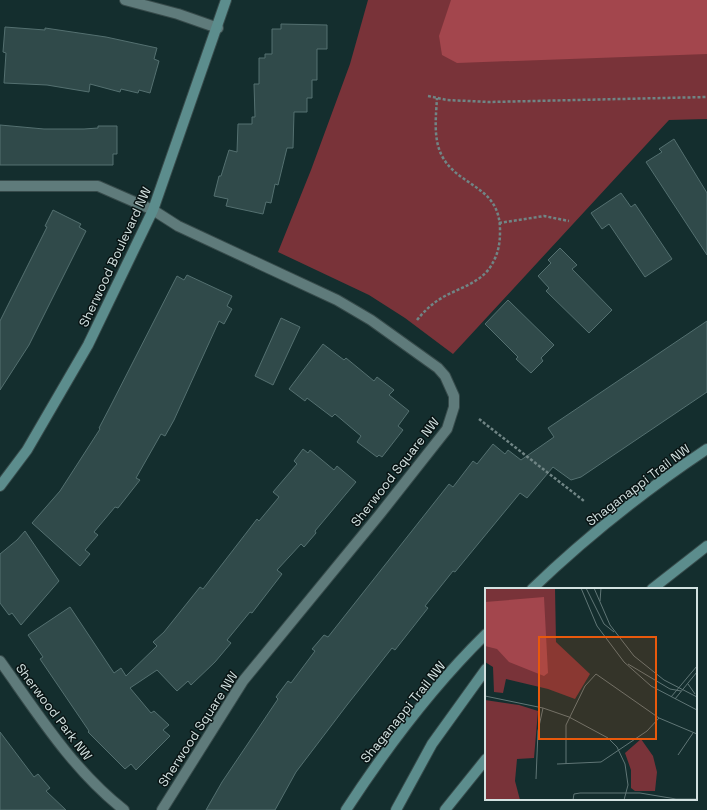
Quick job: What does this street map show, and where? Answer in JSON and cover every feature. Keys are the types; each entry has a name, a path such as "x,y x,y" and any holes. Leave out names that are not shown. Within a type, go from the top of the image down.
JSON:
{"main road":[{"name":"Sherwood Boulevard NW","path":"0,486 27,450 88,345 153,210 218,28 226,0"},
{"name":"Shaganappi Trail NW","path":"534,588 609,522 670,474 707,449"},
{"path":"653,588 707,546"},
{"name":"Shaganappi Trail NW","path":"346,810 402,728 437,687 485,635"},
{"path":"396,810 432,744 485,670"},
{"path":"445,810 485,760"}],"street":[{"path":"125,0 178,14 218,28"},
{"name":"Sherwood Square NW","path":"0,186 98,186 153,210 178,226 336,300 371,320 438,368 445,376 454,396 454,407 447,429 380,514 243,681 162,810"},
{"name":"Sherwood Park NW","path":"0,661 73,762 104,795 124,810"}],"path":[{"path":"428,96 490,102 707,97"},
{"path":"417,320 436,302 480,278 488,270 496,258 500,244 498,214 491,200 478,187 451,168 442,155 437,141 435,120 437,98"},
{"path":"499,223 544,216 570,222"},
{"path":"479,419 584,501"}],"shaded area":[{"path":"368,0 707,0 707,119 669,120 453,354 405,318 369,295 278,252 311,170 350,64"},
{"path":"451,0 707,0 707,54 457,63 442,55 439,36"}],"building":[{"path":"281,24 327,25 327,49 317,49 317,80 312,80 312,98 307,98 307,112 294,112 293,148 287,148 278,185 275,184 271,203 266,202 263,214 226,206 228,199 214,196 219,176 221,176 229,150 237,152 238,124 252,124 252,117 255,117 254,84 259,84 259,58 265,58 265,54 272,54 272,29 281,29"},
{"path":"5,27 45,30 45,28 106,37 157,48 154,59 159,61 150,93 139,90 138,93 121,89 120,92 90,84 89,92 47,85 4,83 6,53 3,52"},
{"path":"0,125 44,129 84,129 98,128 98,126 117,126 117,154 113,154 113,165 0,165"},
{"path":"674,139 707,193 707,255 646,162 662,152 659,149"},
{"path":"621,193 631,207 635,204 672,259 645,277 609,224 602,229 591,213"},
{"path":"53,210 81,224 79,227 86,231 29,345 0,390 0,321 47,227 45,226"},
{"path":"560,248 577,265 572,269 612,310 589,333 546,291 549,288 538,276 551,263 548,260"},
{"path":"187,275 232,296 227,306 232,309 224,324 219,321 174,420 165,436 161,434 136,478 140,480 118,508 115,507 94,532 98,535 85,550 90,554 80,566 32,523 60,491 100,429 99,428 177,276 184,280"},
{"path":"508,300 554,345 541,358 543,361 531,373 516,359 518,357 485,324"},
{"path":"281,318 300,327 273,385 255,376"},
{"path":"707,321 707,392 581,477 571,480 553,467 527,498 520,493 455,572 453,571 425,606 428,608 395,650 392,648 347,705 296,772 275,810 206,810 222,782 278,699 276,697 288,681 291,683 315,651 312,649 324,635 328,637 449,484 453,487 473,461 477,464 493,444 505,454 508,450 521,460 554,437 548,428"},
{"path":"323,344 344,360 346,358 374,381 377,377 394,390 389,395 409,411 398,426 403,430 382,457 379,455 377,457 357,442 361,436 335,414 332,417 307,398 305,401 289,389"},
{"path":"303,449 308,453 310,450 334,470 337,466 356,482 315,531 316,533 304,547 301,544 277,570 282,574 252,613 250,612 227,640 231,643 215,662 191,685 188,681 177,691 157,670 130,688 151,713 154,711 169,725 163,730 170,736 136,770 131,764 125,769 88,732 89,731 40,659 43,657 28,635 70,607 114,673 121,668 126,676 157,646 153,642 164,632 200,587 203,589 257,519 259,521 279,497 273,492 297,464 294,461"},
{"path":"25,531 59,581 21,625 12,613 9,615 0,603 0,554 17,540"},
{"path":"0,732 34,777 38,774 50,788 46,791 66,810 0,810"}]}
